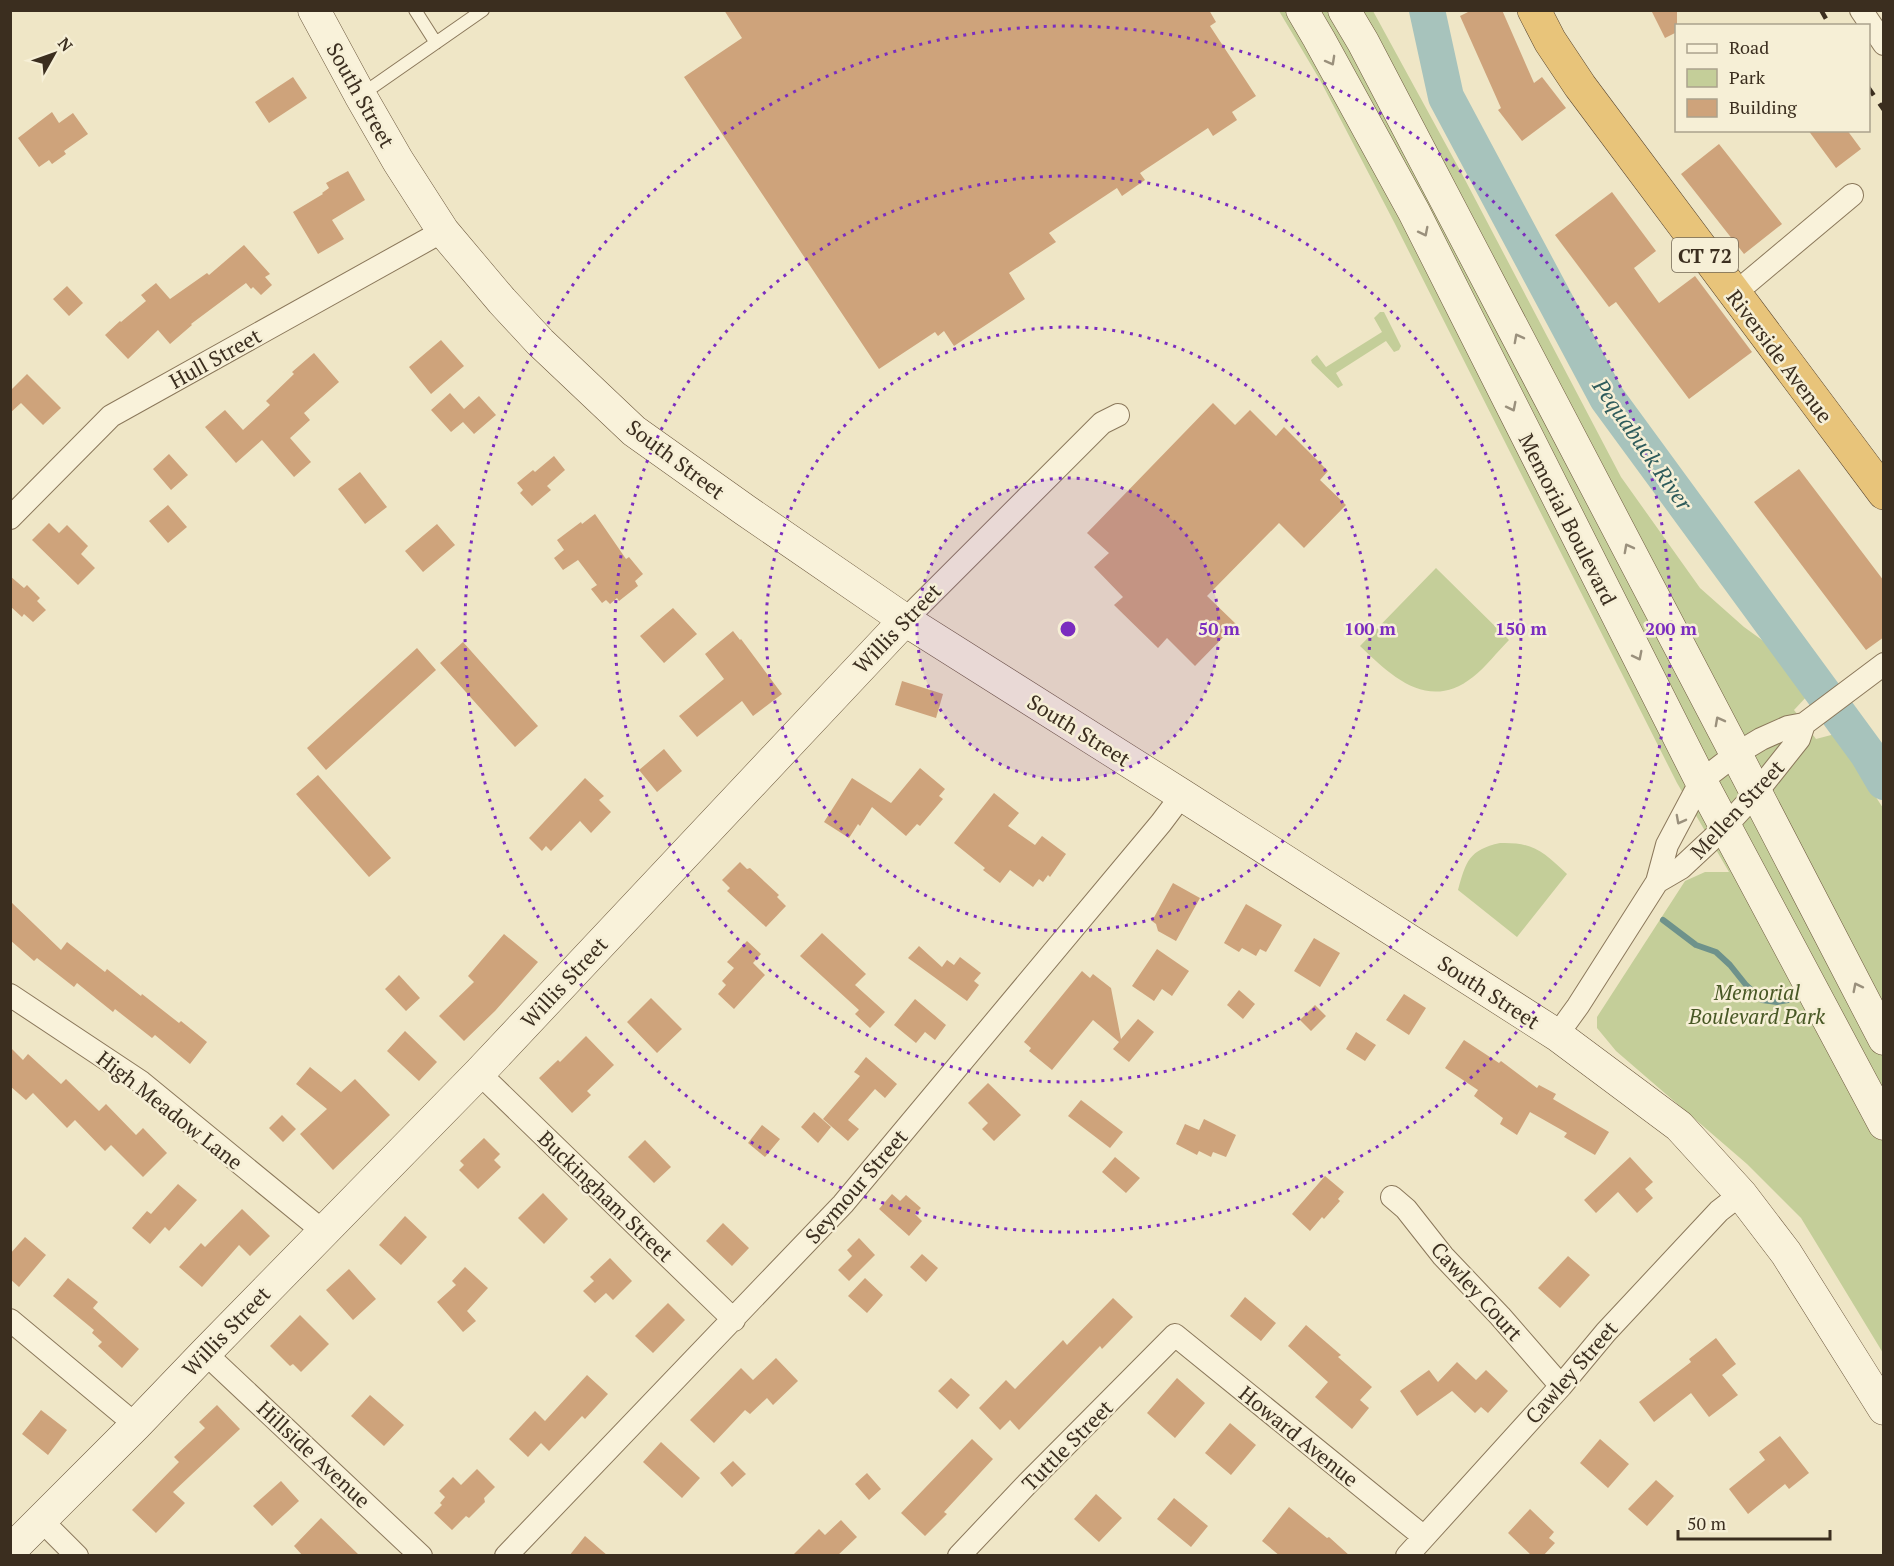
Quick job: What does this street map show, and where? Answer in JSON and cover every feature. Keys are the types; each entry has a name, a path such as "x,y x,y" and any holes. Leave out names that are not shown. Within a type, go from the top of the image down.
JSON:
{"highway":[{"name":"Riverside Avenue","path":"1534,10 1550,42 1580,86 1884,494"}],"main road":[{"name":"South Street","path":"314,10 398,161 443,231 540,342 634,431 905,620 1557,1035 1679,1126 1741,1194 1786,1253 1884,1409"},
{"name":"Memorial Boulevard","path":"1302,10 1414,212 1701,781 1884,1124"},
{"name":"Memorial Boulevard","path":"1344,10 1363,42 1884,1039"},
{"name":"Willis Street","path":"10,1551 479,1073 905,620"}],"street":[{"path":"1861,10 1884,44"},
{"path":"1734,294 1852,195"},
{"name":"Hull Street","path":"10,518 111,416 443,231"},
{"name":"Willis Street","path":"905,620 1102,423 1118,415"},
{"name":"Mellen Street","path":"1557,1035 1657,882 1667,845 1701,781 1736,754 1761,739 1804,724 1879,668"},
{"name":"Mellen Street","path":"1657,882 1681,868 1725,827 1756,793 1799,739 1804,724"},
{"name":"Seymour Street","path":"506,1556 843,1204 1182,795"},
{"name":"High Meadow Lane","path":"10,995 141,1082 324,1232"},
{"name":"Buckingham Street","path":"479,1073 734,1320"},
{"name":"Cawley Street","path":"1407,1556 1670,1262 1719,1211 1741,1194"},
{"name":"Cawley Court","path":"1392,1197 1406,1209 1443,1256 1500,1316 1561,1386"},
{"path":"10,1320 136,1425"},
{"name":"Howard Avenue","path":"1175,1335 1424,1537"},
{"name":"Tuttle Street","path":"959,1556 1175,1335"},
{"name":"Hillside Avenue","path":"205,1353 422,1556"},
{"path":"41,1520 77,1556"}],"lane":[{"path":"415,10 436,43"},
{"path":"360,95 482,11"}],"green space":[{"name":"Memorial Boulevard Park","path":"1279,11 1373,11 1462,174 1621,477 1700,588 1744,627 1780,653 1809,694 1794,710 1816,739 1835,734 1883,808 1883,1353 1801,1218 1747,1164 1616,1051 1597,1028 1597,1017 1685,881 1705,872 1729,872 1677,783 1394,222 1320,80"},
{"path":"1380,312 1384,312 1401,346 1399,350 1394,352 1386,341 1336,373 1343,385 1338,388 1311,360 1317,355 1326,367 1382,332 1374,318"},
{"path":"1436,568 1509,640 1473,677 1457,687 1441,691 1426,691 1398,679 1360,646"},
{"path":"1500,843 1521,844 1537,850 1567,874 1517,937 1458,890 1470,858 1481,849"}],"building":[{"path":"724,10 1209,10 1216,22 1210,26 1256,96 1232,112 1237,120 1213,136 1208,128 1140,173 1145,180 1122,196 1117,188 1049,233 1056,242 1009,273 1025,299 954,346 944,331 938,336 935,332 879,369 684,77 742,38"},
{"path":"1472,10 1502,10 1534,83 1542,77 1566,108 1522,141 1498,110 1501,108 1460,16"},
{"path":"1651,10 1677,10 1675,33 1665,38"},
{"path":"293,77 307,98 269,123 255,102"},
{"path":"52,112 59,123 73,113 88,134 64,151 66,154 52,164 49,160 39,167 18,138"},
{"path":"1809,132 1848,132 1861,149 1836,168"},
{"path":"1719,144 1782,224 1744,254 1681,174"},
{"path":"348,171 365,200 332,220 344,239 318,254 293,212 323,194 329,188 326,183"},
{"path":"1612,192 1656,251 1634,268 1659,303 1695,276 1752,352 1689,399 1616,302 1609,307 1555,235"},
{"path":"244,245 270,274 265,277 272,285 261,295 246,283 191,324 170,344 158,330 128,359 105,335 146,301 141,295 156,283 170,299 207,273 209,275"},
{"path":"67,286 83,303 69,316 53,299"},
{"path":"441,340 464,366 431,394 409,367"},
{"path":"314,353 339,382 304,413 310,420 290,438 311,462 294,477 262,440 236,463 205,427 225,410 243,430 270,405 266,401 294,374 292,372"},
{"path":"27,374 61,408 43,425 21,403 10,413 10,391"},
{"path":"450,393 464,409 479,396 496,415 474,434 463,422 451,432 431,410"},
{"path":"1213,403 1235,425 1250,410 1276,436 1284,427 1328,471 1320,480 1346,505 1304,548 1279,523 1207,596 1236,624 1195,666 1167,638 1158,648 1114,605 1123,597 1094,567 1109,553 1087,533"},
{"path":"169,454 188,475 171,490 153,469"},
{"path":"554,456 565,470 547,486 551,490 532,506 520,493 523,490 517,483"},
{"path":"1799,469 1884,581 1884,637 1866,650 1754,502"},
{"path":"360,472 387,507 365,524 338,489"},
{"path":"168,505 187,527 168,543 149,521"},
{"path":"595,514 626,559 629,557 643,574 635,581 638,586 619,601 617,598 610,604 606,600 602,603 591,589 597,585 578,560 563,570 554,558 564,550 557,540"},
{"path":"49,523 59,533 67,525 88,546 81,554 95,568 78,585 32,540"},
{"path":"437,524 455,545 423,572 405,551"},
{"path":"10,576 24,588 27,585 40,598 37,601 46,610 33,622 24,614 22,617 10,606"},
{"path":"673,608 697,634 664,663 640,636"},
{"path":"733,631 782,694 753,716 742,701 697,737 679,716 724,679 705,654"},
{"path":"463,642 538,726 515,747 440,663"},
{"path":"417,648 436,670 326,770 307,748"},
{"path":"902,681 943,694 936,718 895,705"},
{"path":"664,749 682,771 657,792 639,770"},
{"path":"920,768 945,789 939,796 943,799 920,826 917,824 906,836 872,807 849,838 824,822 852,778 891,803"},
{"path":"318,775 391,858 369,877 296,794"},
{"path":"585,778 604,796 599,800 611,812 591,833 580,821 551,851 546,846 542,851 529,838"},
{"path":"994,793 1019,813 1008,826 1035,845 1042,836 1066,854 1050,877 1048,875 1043,882 1039,879 1033,887 1010,870 1000,883 954,843"},
{"path":"740,862 747,869 750,868 779,895 777,897 786,906 766,927 727,891 730,888 722,880"},
{"path":"1173,883 1200,898 1176,941 1158,931 1156,924 1152,921"},
{"path":"10,901 61,950 67,942 105,972 107,969 207,1042 190,1064 155,1035 152,1038 115,1009 113,1012 77,983 74,987 37,958 34,961 10,940"},
{"path":"1246,904 1282,925 1266,952 1260,949 1256,956 1242,948 1239,952 1224,943"},
{"path":"822,933 866,974 855,985 885,1012 870,1028 855,1014 859,1010 800,956"},
{"path":"504,934 538,962 495,1011 464,1041 439,1016 474,982 468,976"},
{"path":"1314,938 1340,953 1320,987 1294,971"},
{"path":"747,941 761,954 753,963 765,975 734,1009 718,994 726,985 722,981 734,968 727,962"},
{"path":"919,946 942,967 947,960 954,965 960,957 981,973 974,981 979,985 967,1001 908,958"},
{"path":"1157,949 1189,971 1172,996 1162,989 1154,1001 1132,986"},
{"path":"1082,971 1090,978 1093,974 1111,988 1121,1039 1138,1019 1154,1032 1129,1062 1113,1049 1119,1042 1093,1020 1052,1070 1029,1051 1031,1048 1024,1042"},
{"path":"399,975 420,998 406,1011 385,989"},
{"path":"1239,990 1255,1004 1243,1019 1227,1005"},
{"path":"1404,994 1426,1008 1409,1035 1386,1020"},
{"path":"651,998 682,1029 657,1053 627,1022"},
{"path":"915,999 946,1025 935,1040 925,1032 916,1043 894,1025"},
{"path":"1315,1005 1326,1016 1311,1031 1300,1020"},
{"path":"405,1031 437,1062 419,1081 387,1051"},
{"path":"1356,1032 1376,1045 1365,1061 1346,1049"},
{"path":"586,1036 614,1065 587,1091 591,1095 572,1113 539,1078 558,1060 560,1062"},
{"path":"1464,1040 1499,1063 1501,1061 1537,1088 1539,1085 1556,1094 1553,1099 1609,1132 1595,1155 1564,1137 1567,1133 1530,1112 1517,1135 1500,1124 1503,1118 1474,1096 1478,1090 1445,1068"},
{"path":"10,1047 23,1060 28,1054 61,1084 66,1079 99,1111 106,1104 136,1135 143,1128 167,1153 143,1177 111,1145 105,1151 75,1120 67,1128 33,1093 26,1100 10,1086"},
{"path":"866,1057 897,1084 885,1098 875,1089 848,1120 859,1129 848,1141 823,1119 860,1076 854,1072"},
{"path":"310,1067 341,1092 355,1079 390,1115 333,1170 300,1134 327,1109 296,1084"},
{"path":"988,1083 1021,1115 994,1141 982,1129 988,1123 968,1103"},
{"path":"1081,1100 1123,1132 1110,1148 1068,1116"},
{"path":"814,1112 831,1127 818,1143 801,1127"},
{"path":"282,1115 296,1129 283,1142 269,1128"},
{"path":"1204,1119 1236,1135 1226,1157 1213,1152 1211,1157 1199,1151 1197,1155 1176,1144 1185,1124 1199,1130"},
{"path":"762,1125 780,1139 765,1157 748,1143"},
{"path":"484,1138 500,1154 494,1160 501,1167 478,1189 459,1170 464,1165 460,1161"},
{"path":"645,1140 671,1167 654,1183 628,1157"},
{"path":"1115,1157 1140,1178 1126,1193 1102,1172"},
{"path":"1630,1157 1653,1182 1645,1189 1653,1198 1637,1213 1618,1192 1596,1213 1584,1200"},
{"path":"1325,1176 1344,1192 1338,1199 1340,1201 1310,1231 1292,1214"},
{"path":"178,1184 197,1200 169,1231 165,1227 150,1244 132,1228 147,1211 151,1214"},
{"path":"543,1193 568,1219 544,1244 518,1218"},
{"path":"892,1194 900,1201 906,1195 921,1208 915,1214 922,1221 909,1236 879,1209"},
{"path":"242,1209 270,1236 250,1256 239,1245 202,1287 179,1267 201,1243 205,1247"},
{"path":"405,1216 427,1237 401,1265 379,1245"},
{"path":"723,1223 749,1248 732,1266 706,1241"},
{"path":"25,1237 46,1255 19,1287 10,1279 10,1254"},
{"path":"859,1238 875,1255 849,1281 838,1270 852,1256 847,1250"},
{"path":"922,1254 938,1268 926,1282 910,1267"},
{"path":"1568,1256 1590,1275 1560,1308 1538,1288"},
{"path":"610,1258 632,1281 613,1300 606,1293 595,1303 583,1291 594,1281 590,1277"},
{"path":"465,1267 488,1288 467,1311 476,1321 463,1332 437,1302 456,1285 452,1281"},
{"path":"349,1269 376,1299 353,1320 326,1290"},
{"path":"68,1278 98,1302 93,1308 139,1349 122,1368 98,1346 102,1342 92,1333 94,1330 53,1296"},
{"path":"865,1278 883,1295 867,1313 848,1296"},
{"path":"1245,1297 1276,1323 1261,1341 1230,1316"},
{"path":"1113,1298 1133,1317 1102,1349 1100,1346 1019,1430 1010,1420 1000,1430 979,1408 1006,1380 1015,1389 1063,1340 1067,1345"},
{"path":"668,1303 685,1320 653,1353 635,1336"},
{"path":"300,1315 329,1344 301,1372 293,1364 290,1366 270,1346"},
{"path":"1306,1325 1341,1355 1338,1357 1372,1387 1360,1400 1369,1408 1352,1429 1315,1397 1328,1382 1288,1346"},
{"path":"1716,1338 1736,1364 1722,1375 1738,1395 1709,1417 1691,1393 1654,1422 1639,1402 1691,1362 1689,1359"},
{"path":"776,1358 798,1381 773,1405 767,1398 750,1414 745,1410 714,1443 690,1420 741,1368 753,1380"},
{"path":"1457,1362 1476,1380 1486,1370 1508,1391 1488,1413 1481,1407 1475,1413 1452,1391 1417,1416 1400,1391 1429,1370 1438,1382"},
{"path":"587,1375 608,1394 585,1419 582,1416 549,1451 541,1443 528,1457 509,1439 535,1411 545,1421"},
{"path":"951,1378 970,1395 957,1409 938,1391"},
{"path":"1177,1378 1205,1403 1175,1438 1147,1413"},
{"path":"370,1395 404,1425 384,1446 351,1416"},
{"path":"217,1405 240,1429 173,1492 185,1503 156,1533 132,1510 179,1462 174,1457 205,1428 199,1422"},
{"path":"41,1410 67,1430 48,1455 22,1434"},
{"path":"1230,1423 1256,1445 1231,1475 1205,1453"},
{"path":"1780,1436 1809,1473 1789,1489 1785,1484 1748,1514 1729,1489 1765,1460 1759,1452"},
{"path":"972,1439 993,1459 944,1512 947,1514 925,1536 901,1513"},
{"path":"1600,1439 1629,1464 1608,1488 1580,1463"},
{"path":"661,1442 700,1478 682,1498 643,1462"},
{"path":"733,1461 746,1474 732,1487 720,1473"},
{"path":"477,1469 495,1487 484,1498 485,1502 469,1518 466,1516 452,1530 434,1513 442,1505 440,1503 445,1497 439,1491 453,1477 461,1485"},
{"path":"867,1473 881,1489 869,1500 855,1484"},
{"path":"1656,1480 1674,1496 1647,1526 1628,1509"},
{"path":"281,1481 299,1501 272,1526 253,1506"},
{"path":"1096,1494 1122,1518 1099,1542 1074,1519"},
{"path":"1174,1498 1208,1526 1191,1547 1157,1519"},
{"path":"1289,1507 1350,1556 1280,1556 1262,1541"},
{"path":"1530,1509 1554,1532 1549,1538 1555,1543 1543,1556 1532,1556 1508,1533"},
{"path":"321,1518 360,1556 303,1556 294,1546"},
{"path":"841,1520 857,1537 837,1556 792,1556 819,1529 825,1535"},
{"path":"585,1536 608,1556 569,1556"}],"waterway":[{"name":"Pequabuck River","path":"1427,10 1446,97 1607,398 1867,753 1884,782"},
{"path":"1663,920 1696,945 1716,952 1762,1000 1777,1002 1788,1000"}],"railway":[{"path":"1821,10 1829,24"},
{"path":"1870,90 1884,110"}]}
